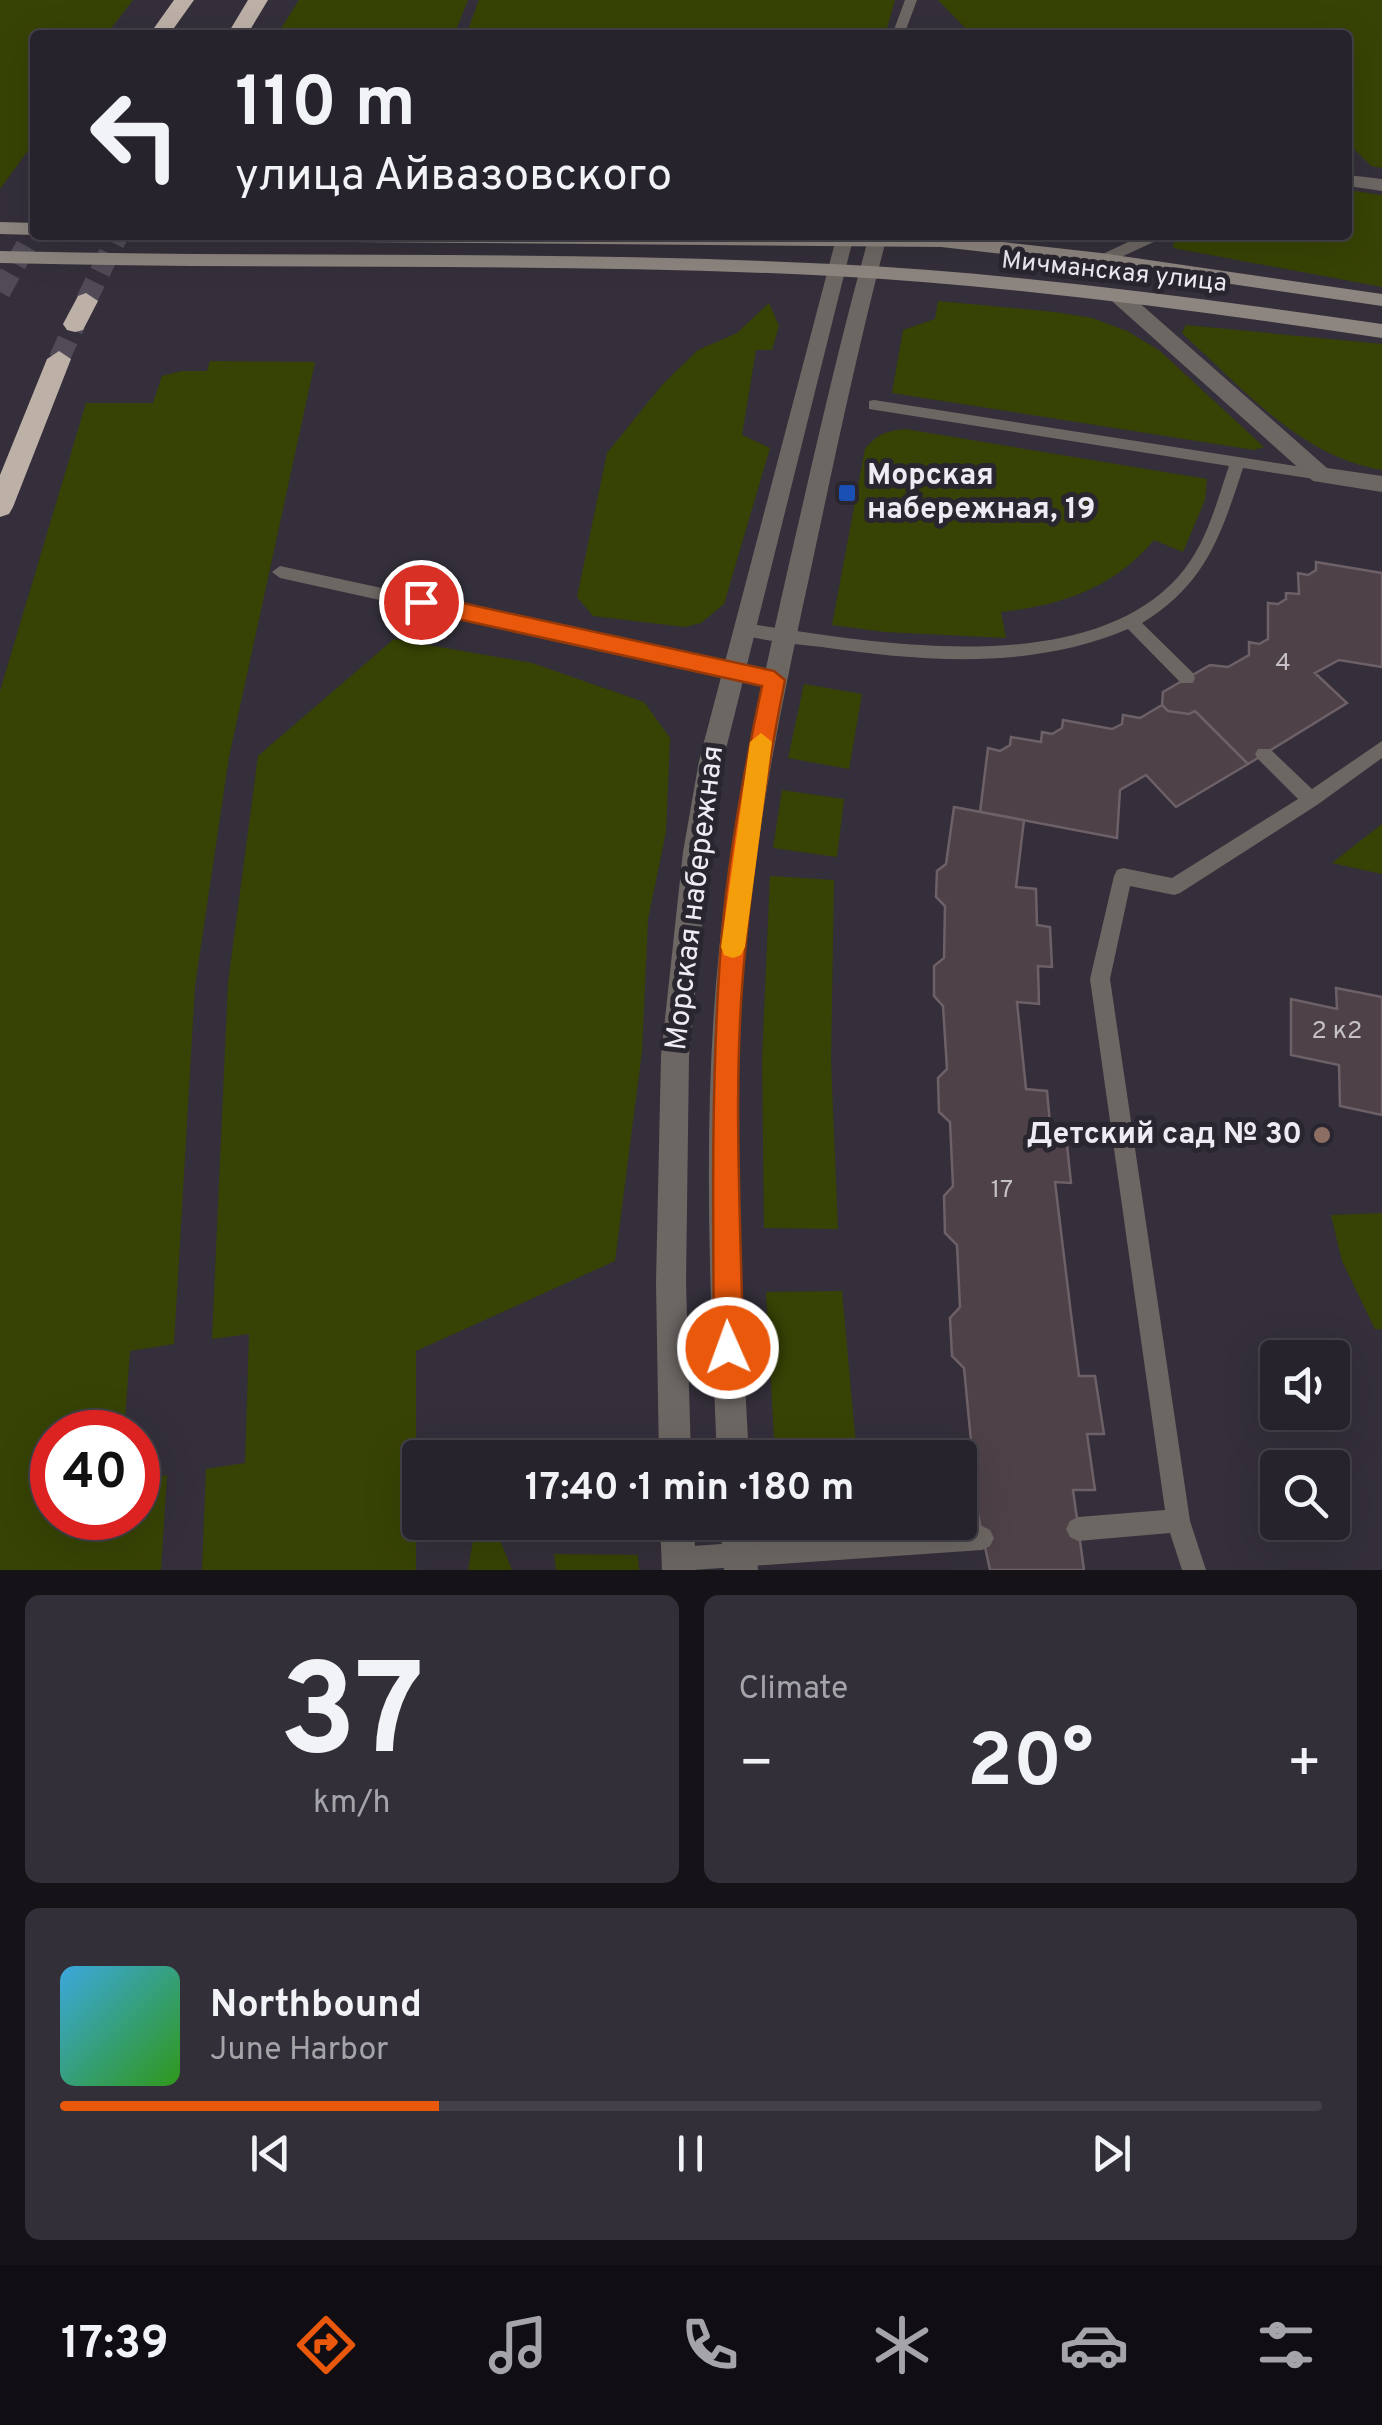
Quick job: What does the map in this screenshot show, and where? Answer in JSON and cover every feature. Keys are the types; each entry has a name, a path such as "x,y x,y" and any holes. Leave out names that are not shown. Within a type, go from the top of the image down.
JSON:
{"highway":[{"path":"163,30 184,0"},
{"path":"239,30 258,0"},
{"path":"75,324 86,301"},
{"path":"0,507 59,359"}],"main road":[{"path":"0,228 30,229"},
{"name":"Мичманская улица","path":"925,240 1101,259 1382,300"},
{"name":"Мичманская улица","path":"0,257 211,264 695,265 836,270 1120,297 1382,331"}],"street":[{"path":"1352,181 1382,185"},
{"name":"Морская набережная","path":"675,1440 671,1282 675,1056 696,852 711,761 843,240"},
{"name":"Морская набережная","path":"733,1440 726,1203 729,1006 745,841 774,680 877,240"},
{"path":"1101,259 1148,240"},
{"path":"1120,297 1321,474 1382,484"}],"lane":[{"path":"900,30 910,0"},
{"path":"874,405 1321,474"},
{"path":"744,629 785,636 1010,654 1090,640 1131,622 1181,585 1200,560 1238,462"},
{"path":"280,572 774,680"},
{"path":"1131,622 1187,678"},
{"path":"1194,1570 1178,1521 1100,979 1123,876 1174,886 1311,800 1382,748"},
{"path":"1264,754 1311,800"},
{"path":"1078,1529 1178,1521"},
{"path":"679,1564 739,1549 982,1538"}],"green space":[{"path":"0,0 133,0 110,30 30,30 30,148 0,189"},
{"path":"299,0 468,0 456,30 280,30"},
{"path":"479,0 895,0 886,30 468,30"},
{"path":"938,0 1382,0 1382,168 1371,166 1352,147 1352,30 967,30"},
{"path":"1352,191 1382,195 1382,287 1173,248 1174,241 1352,240"},
{"path":"938,301 1055,312 1092,318 1127,331 1160,351 1264,447 1254,450 892,393 903,330 935,319"},
{"path":"769,303 779,326 772,350 756,350 742,435 770,448 724,604 701,623 685,627 593,616 577,597 607,453 662,385 698,350 737,333"},
{"path":"1186,325 1382,344 1382,470 1353,463 1300,436 1253,399 1182,333"},
{"path":"210,361 315,362 229,757 195,986 174,1344 130,1351 126,1410 30,1410 30,1540 160,1540 160,1476 167,1475 161,1570 0,1570 0,691 86,403 153,403 162,376 207,371"},
{"path":"905,429 1207,479 1205,500 1183,552 1154,540 1122,571 1085,591 1045,605 1001,612 1006,638 885,632 832,625 865,449 883,434"},
{"path":"394,639 532,663 644,702 670,738 666,832 648,919 642,1052 615,1261 416,1351 416,1440 402,1440 402,1540 416,1540 416,1570 202,1570 206,1469 245,1463 249,1334 212,1339 228,983 258,756"},
{"path":"804,684 862,694 849,769 788,758"},
{"path":"782,790 844,799 837,857 773,848"},
{"path":"1382,824 1382,874 1332,863"},
{"path":"770,876 834,880 831,1062 838,1229 764,1228 762,1059"},
{"path":"1382,1213 1382,1329 1375,1329 1342,1261 1331,1215"},
{"path":"842,1291 855,1440 774,1440 766,1292"},
{"path":"473,1540 500,1540 512,1570 468,1570"},
{"path":"554,1554 638,1555 639,1570 556,1570"}],"building":[{"path":"1316,562 1382,573 1382,667 1339,660 1315,673 1347,703 1248,764 1195,711 1168,711 1162,705 1163,692 1210,665 1228,667 1249,655 1249,642 1259,644 1268,639 1268,603 1278,604 1286,599 1286,593 1299,594 1298,573 1308,575 1316,570"},
{"path":"1162,705 1168,711 1195,711 1248,764 1176,807 1146,775 1120,790 1117,838 980,812 988,748 1000,751 1010,745 1011,737 1041,742 1042,732 1052,734 1062,728 1063,720 1112,729 1122,724 1123,715 1140,718"},
{"path":"954,807 1024,820 1016,887 1036,889 1037,925 1050,927 1052,967 1038,966 1039,1004 1017,1002 1026,1089 1047,1091 1051,1134 1066,1135 1071,1183 1055,1182 1071,1314 1079,1376 1095,1376 1104,1434 1087,1434 1095,1490 1073,1490 1084,1570 990,1570 977,1510 977,1440 971,1440 964,1368 952,1356 950,1318 960,1307 957,1245 945,1233 944,1196 953,1186 950,1122 939,1112 938,1078 947,1069 943,1006 934,996 934,966 944,958 945,906 936,897 937,871 946,864"},
{"path":"1336,988 1382,997 1382,1115 1340,1106 1339,1065 1291,1055 1291,999 1337,1009"}],"tunnel":[{"path":"0,292 30,239"},
{"path":"86,301 116,240"},
{"path":"59,359 75,324"}],"slow traffic":[{"path":"733,947 761,742"}],"place":[{"name":"Морская набережная, 19","path":"847,493"},
{"name":"Детский сад № 30","path":"1322,1135"}],"route":[{"path":"421,602 774,680 756,768 732,954 726,1059 728,1348"}]}
